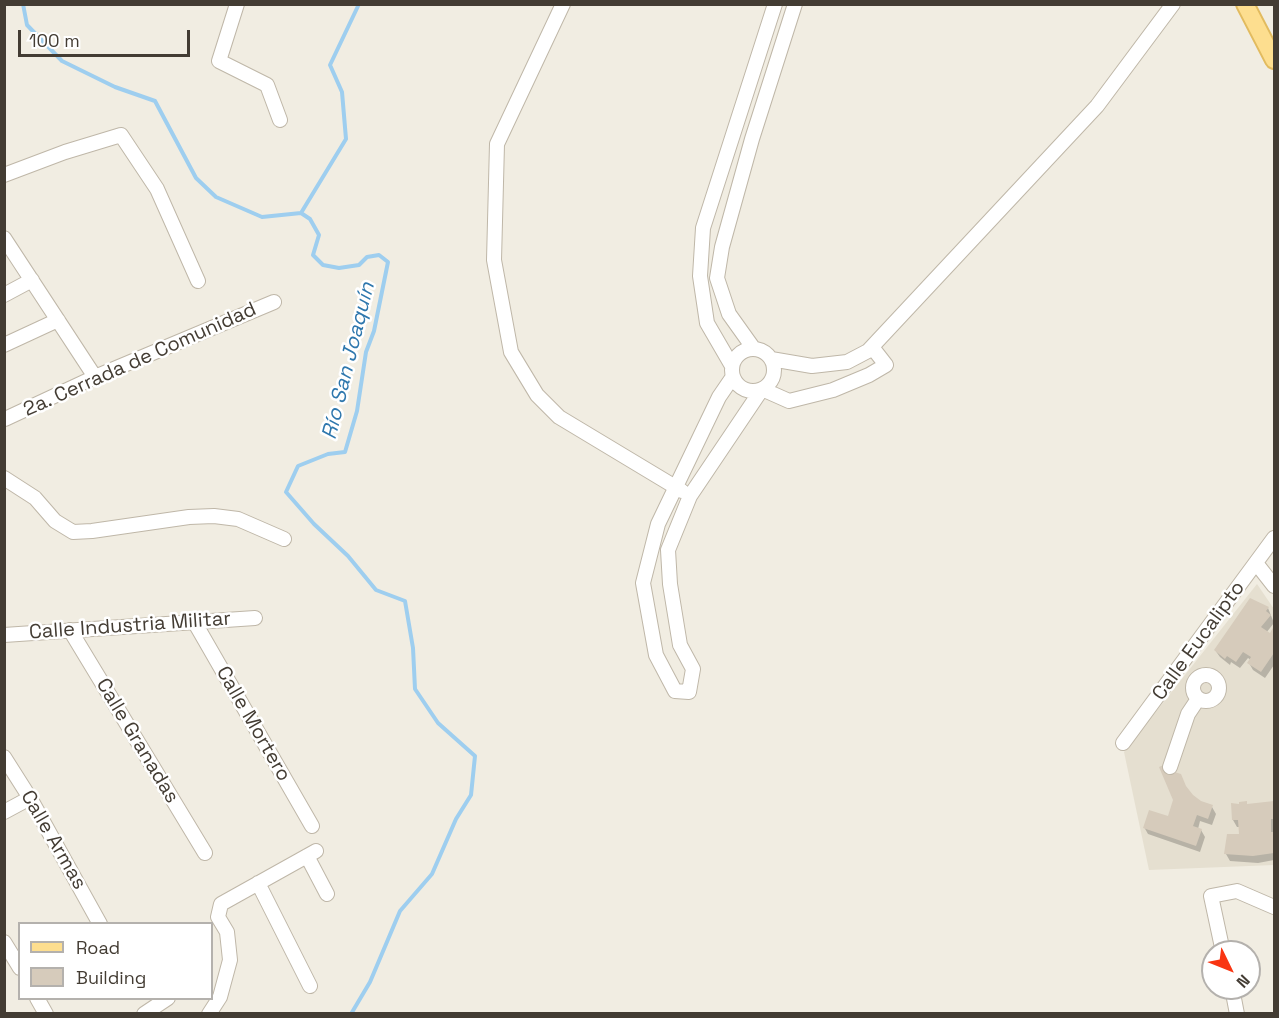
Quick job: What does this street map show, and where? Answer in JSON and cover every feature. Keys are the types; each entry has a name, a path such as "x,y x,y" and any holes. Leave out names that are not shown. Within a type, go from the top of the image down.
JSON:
{"main road":[{"path":"1245,4 1275,60"}],"street":[{"path":"237,4 219,61 267,85 280,120"},
{"path":"563,4 497,144 494,260 511,352 537,395 560,417 690,496"},
{"path":"775,4 703,228 700,276 707,322 741,389 755,392 762,389 789,400 834,390 886,365 872,347"},
{"path":"754,349 729,314 717,278 722,247 752,139 795,4"},
{"path":"771,359 774,373 772,380 762,389 690,496 668,550 670,584 680,645 693,669 689,692 675,691 656,655 643,583 658,524 674,487 732,372 737,355 748,349 761,350 771,359 812,366 847,362 868,351 1097,106 1173,4"},
{"path":"4,175 65,152 121,135 157,189 198,281"},
{"path":"6,244 95,377"},
{"path":"4,295 32,280"},
{"name":"2a. Cerrada de Comunidad","path":"5,419 95,377 274,302"},
{"path":"4,345 58,320"},
{"path":"4,478 35,498 55,521 73,532 189,517 214,516 238,519 284,539"},
{"name":"Calle Eucalipto","path":"1123,743 1275,538"},
{"path":"1256,563 1275,586"},
{"name":"Calle Industria Militar","path":"4,635 255,618"},
{"name":"Calle Mortero","path":"195,623 312,825"},
{"name":"Calle Granadas","path":"70,630 205,853"},
{"path":"1189,654 1201,676"},
{"path":"1201,676 1213,677 1219,687 1215,698 1204,701 1198,699 1193,687 1196,681 1201,676"},
{"path":"1170,766 1188,714 1198,699"},
{"name":"Calle Armas","path":"4,756 99,922"},
{"path":"4,812 30,798"},
{"path":"209,1014 220,997 230,960 227,932 218,917 221,904 311,854 327,894"},
{"path":"258,883 310,986"},
{"path":"1220,940 1211,896 1238,891 1275,906"},
{"path":"4,942 18,965"},
{"path":"38,1000 46,1014"},
{"path":"147,1009 166,1000"}],"shaded area":[{"path":"1257,584 1274,609 1274,865 1149,870 1124,752"}],"building":[{"path":"1250,598 1269,607 1266,611 1271,615 1261,627 1270,633 1274,626 1274,653 1261,672 1247,663 1251,657 1243,652 1236,662 1227,656 1225,659 1214,650"},
{"path":"1166,764 1168,770 1181,774 1193,795 1213,805 1208,819 1197,815 1193,826 1202,829 1196,846 1143,828 1149,810 1168,816 1173,800 1159,767"},
{"path":"1247,801 1247,804 1274,801 1271,832 1274,832 1274,853 1253,856 1224,854 1227,834 1239,834 1238,820 1232,820 1231,803 1239,804 1239,802"}],"waterway":[{"name":"Río San Joaquín","path":"23,4 27,25 62,61 115,87 155,101 196,178 216,197 262,217 301,213 310,219 319,235 313,255 323,265 339,268 359,265 367,257 379,255 388,262 374,331 366,352 357,411 345,452 328,454 298,466 286,492 314,524 348,556 376,590 405,601 413,648 415,689 438,723 475,756 471,795 456,819 432,874 400,911 370,982 351,1014"},
{"path":"301,213 346,139 342,92 330,65 359,4"}]}
